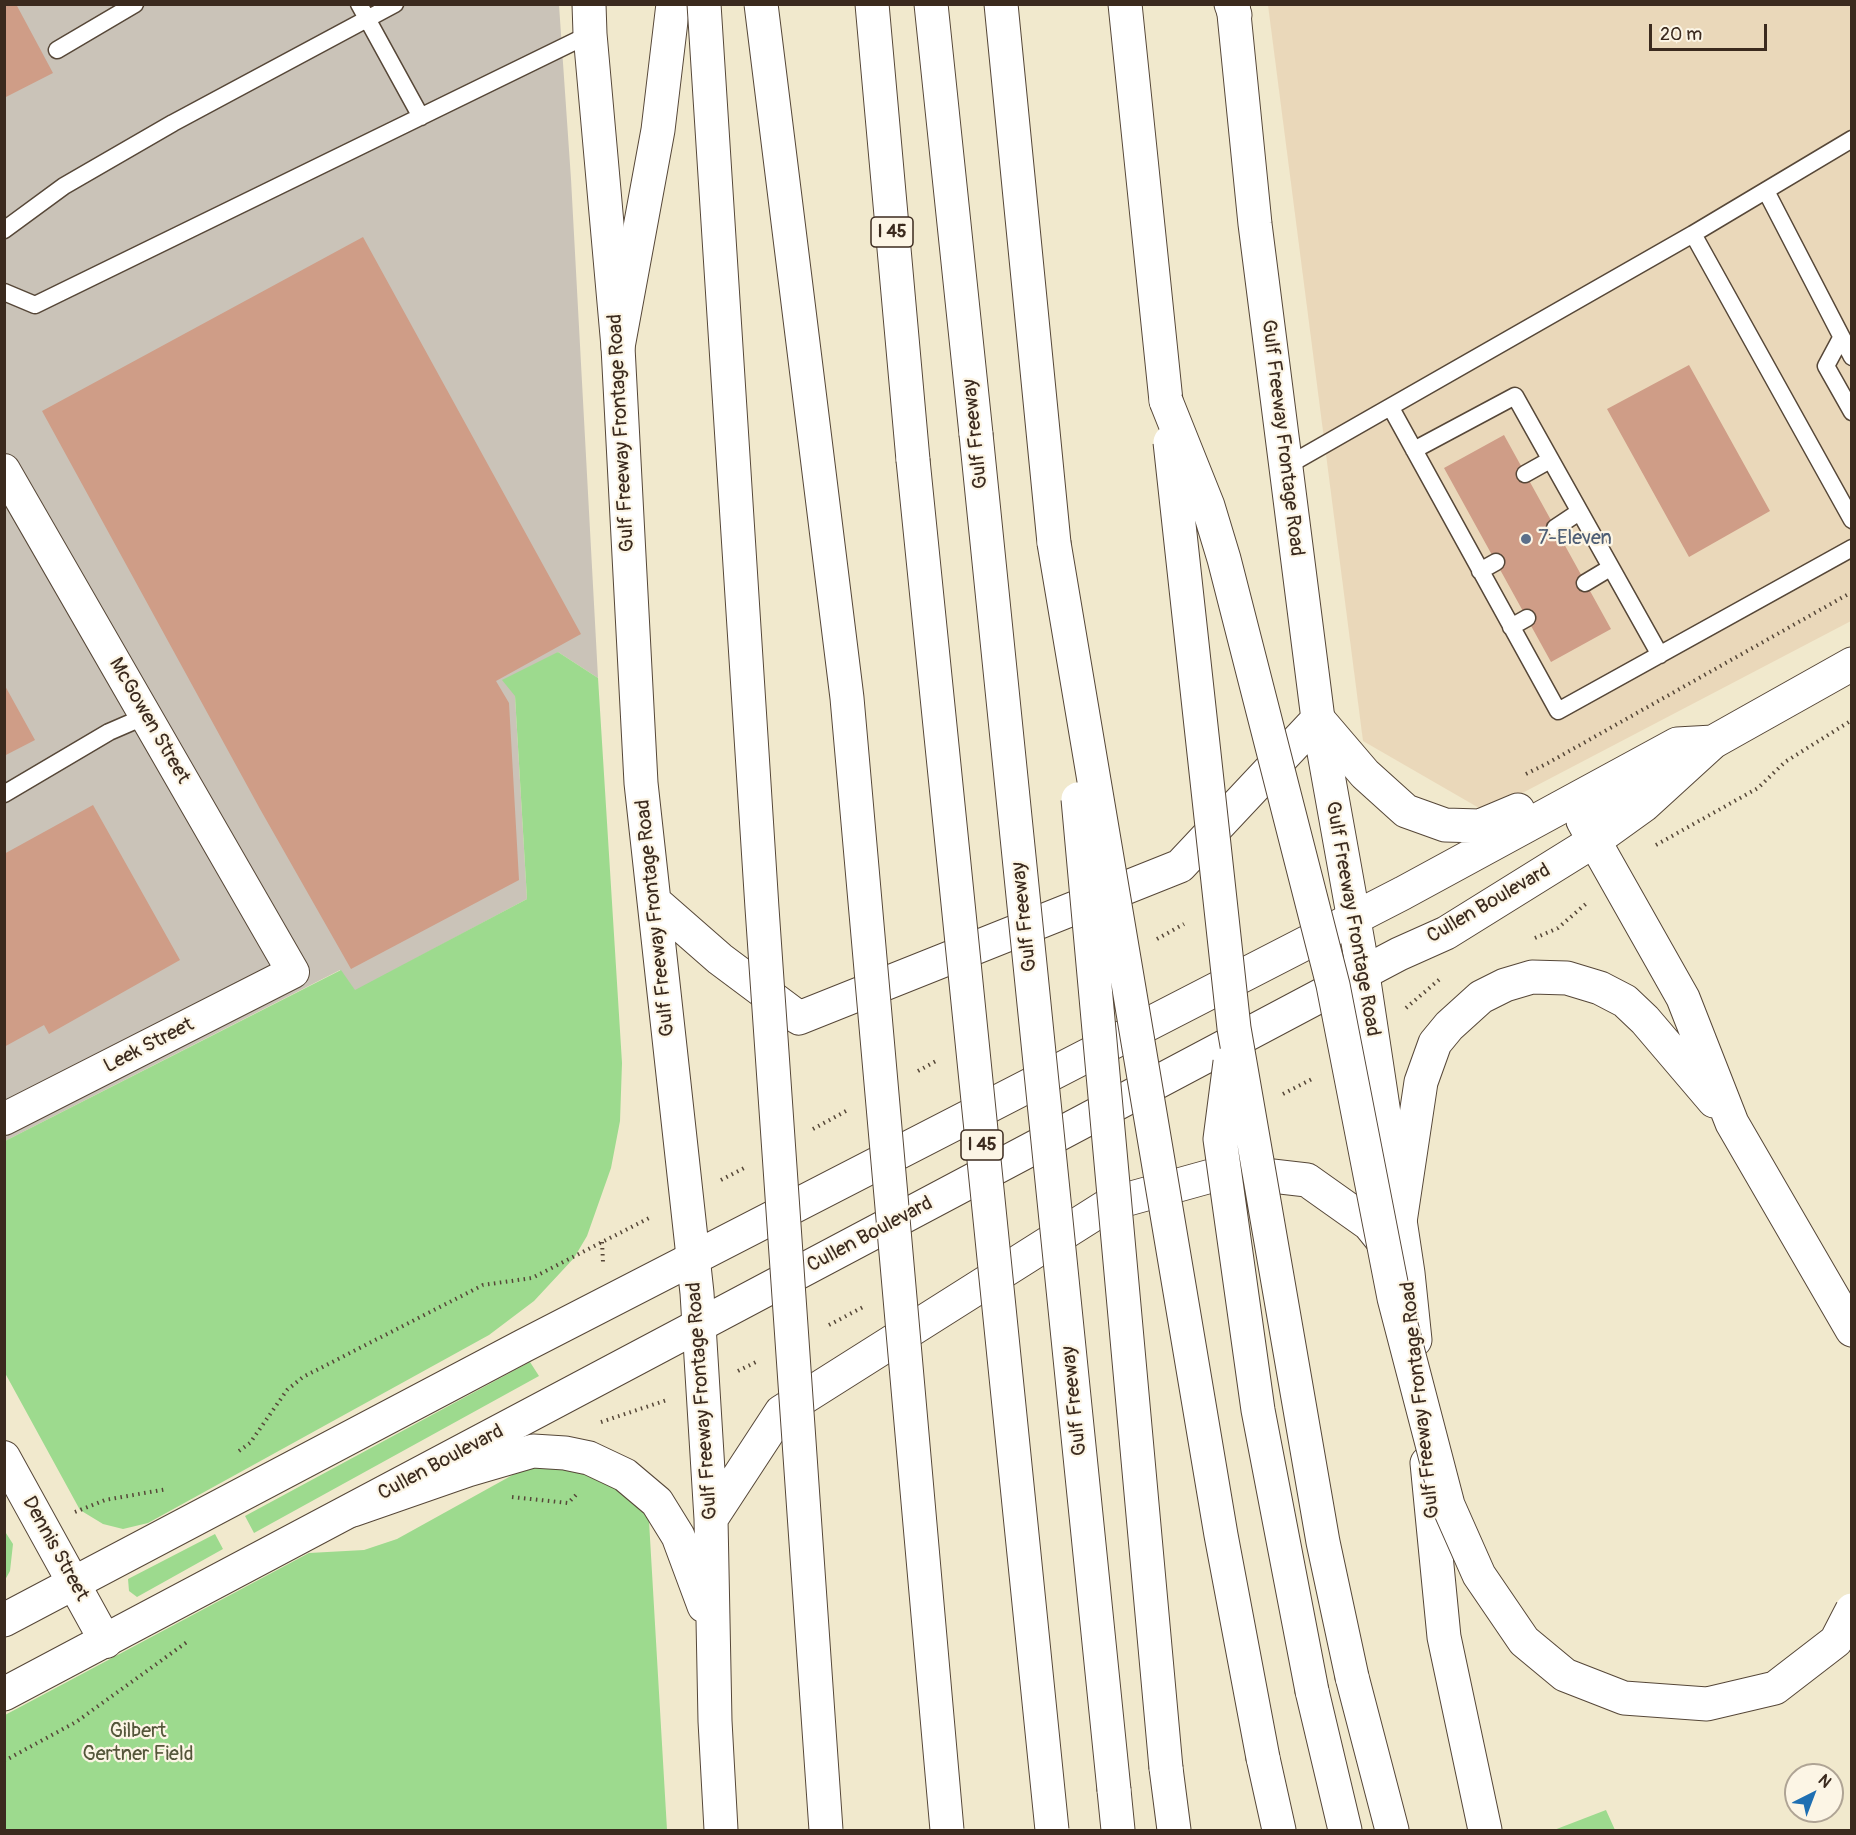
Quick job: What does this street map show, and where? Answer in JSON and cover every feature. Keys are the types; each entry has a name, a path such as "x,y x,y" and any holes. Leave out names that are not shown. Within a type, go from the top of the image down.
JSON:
{"main road":[{"path":"618,347 658,130 674,4"},
{"path":"704,4 762,908 826,1830"},
{"path":"761,4 847,698 947,1830"},
{"name":"I 45","path":"872,4 913,460 1052,1830"},
{"name":"Gulf Freeway","path":"931,4 1118,1830"},
{"path":"1001,4 1039,382 1166,1768 1174,1830"},
{"path":"1125,4 1234,1028 1323,1542 1352,1677 1392,1830"},
{"name":"Gulf Freeway Frontage Road","path":"1233,8 1256,224 1318,719 1363,973 1408,1273 1444,1637 1485,1830"},
{"name":"Gulf Freeway Frontage Road","path":"589,19 618,347 641,783 656,903 699,1327 711,1519 715,1721 721,1830"},
{"path":"1166,401 1208,507 1224,559 1333,985 1394,1298 1448,1505 1479,1575 1524,1641 1565,1675 1624,1698 1707,1704 1775,1688 1836,1641 1851,1610"},
{"path":"1054,543 1221,1535 1263,1758 1279,1830"},
{"path":"1851,664 1713,742 1583,820 1683,998 1732,1123 1851,1330"},
{"path":"656,903 720,959 799,1018 1180,866 1318,719 1365,774 1406,811 1445,825 1480,826 1677,744 1713,742"},
{"path":"4,1620 523,1346 1353,918 1677,744"},
{"name":"Cullen Boulevard","path":"4,1694 106,1642 1399,954 1446,933 1594,842"},
{"path":"1400,1222 1421,1082 1435,1043 1449,1026 1481,998 1505,985 1532,977 1567,978 1599,988 1625,1000 1645,1020 1732,1123"},
{"path":"1234,1028 1221,1139 1258,1410 1312,1691 1345,1830"},
{"path":"711,1519 781,1412 1110,1204 1229,1171 1307,1180 1369,1224 1408,1273"},
{"path":"353,1510 468,1470 533,1451 565,1453 589,1458 625,1475 657,1502 678,1536 713,1630"}],"street":[{"name":"McGowen Street","path":"4,470 293,972"},
{"name":"Leek Street","path":"4,1119 293,972"},
{"name":"Dennis Street","path":"4,1457 106,1642"}],"lane":[{"path":"57,50 135,4"},
{"path":"359,4 420,117"},
{"path":"4,230 64,186 173,123 395,4"},
{"path":"4,292 35,305 420,117 589,19"},
{"path":"1286,467 1693,234 1851,139"},
{"path":"1766,191 1846,339 1851,357"},
{"path":"1693,234 1851,520"},
{"path":"1846,339 1826,366 1851,412"},
{"path":"1414,450 1515,396 1660,655"},
{"path":"1391,408 1414,450 1458,511 1480,571 1558,711 1851,548"},
{"path":"1525,474 1550,460"},
{"path":"1555,528 1579,512"},
{"path":"1480,571 1496,562"},
{"path":"1585,583 1610,568"},
{"path":"1511,627 1527,618"},
{"path":"4,794 109,732 146,716"}],"path":[{"path":"1520,777 1851,592"},
{"path":"1653,847 1758,788 1785,762 1851,720"},
{"path":"233,1455 250,1443 287,1390 303,1377 483,1285 532,1278 602,1242 603,1269"},
{"path":"602,1422 641,1410"},
{"path":"80,1510 105,1500 170,1489"},
{"path":"511,1497 568,1503 577,1495"},
{"path":"4,1761 76,1722 190,1640"}],"shaded area":[{"path":"5,5 559,5 571,179 598,678 558,652 515,696 527,899 355,991 340,970 5,1141"},
{"path":"1268,5 1851,5 1851,621 1486,812 1363,741"}],"green space":[{"path":"558,652 598,678 622,1063 620,1121 611,1168 587,1236 574,1258 534,1301 489,1335 148,1523 123,1529 103,1524 80,1510 5,1373 5,1141 341,970 355,990 527,899 515,696 502,680"},
{"path":"530,1362 539,1376 254,1533 245,1516"},
{"name":"Gilbert Gertner Field","path":"563,1458 629,1489 649,1521 667,1830 5,1830 5,1715 309,1553 364,1550 397,1539 518,1472"},
{"path":"4,1530 13,1544 10,1571 5,1580"},
{"path":"215,1534 223,1549 137,1597 129,1591 128,1579"},
{"path":"1606,1810 1615,1830 1554,1830"}],"building":[{"path":"4,4 16,4 53,73 4,98"},
{"path":"363,237 581,634 496,681 509,703 519,880 351,969 260,809 42,411"},
{"path":"1689,365 1770,511 1689,557 1607,409"},
{"path":"1504,435 1611,629 1551,662 1444,468"},
{"path":"4,684 35,740 4,756"},
{"path":"93,805 180,960 49,1034 44,1025 4,1047 4,854"}],"place":[{"name":"7-Eleven","path":"1526,539"}]}
